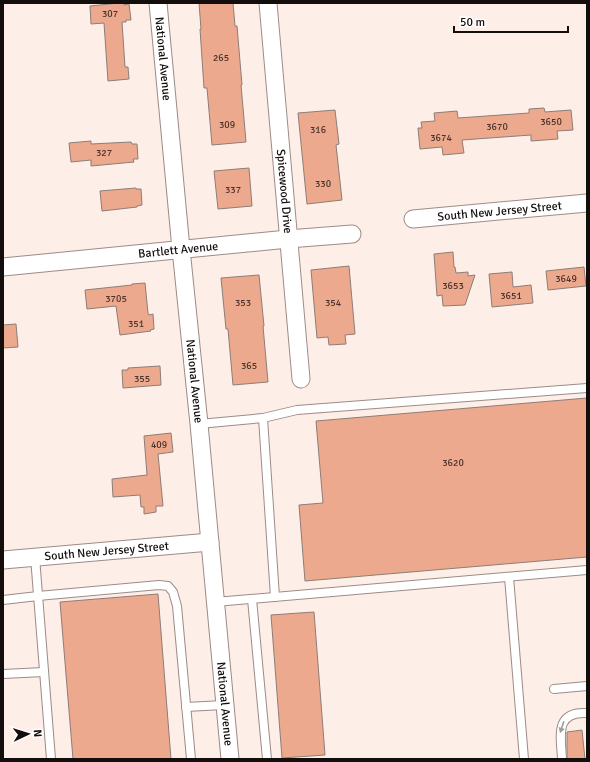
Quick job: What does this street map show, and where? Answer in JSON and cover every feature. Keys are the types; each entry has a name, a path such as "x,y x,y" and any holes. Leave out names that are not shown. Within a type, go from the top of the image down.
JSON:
{"street":[{"name":"National Avenue","path":"158,3 230,759"},
{"name":"Spicewood Drive","path":"268,3 301,379"},
{"name":"South New Jersey Street","path":"413,219 587,203"},
{"name":"Bartlett Avenue","path":"3,266 352,234"},
{"name":"South New Jersey Street","path":"3,560 210,542"}],"lane":[{"path":"199,424 263,418 297,410 587,388"},
{"path":"263,418 275,597"},
{"path":"35,557 51,759"},
{"path":"215,602 587,570"},
{"path":"509,577 524,759"},
{"path":"3,600 159,585 168,586 173,592 177,606 191,759"},
{"path":"252,599 267,759"},
{"path":"3,674 44,672"},
{"path":"554,689 587,686"},
{"path":"186,707 224,705"},
{"path":"562,759 560,732 563,723 569,716 576,713 587,713"}],"building":[{"path":"124,3 124,5 129,4 131,20 122,22 125,67 128,67 129,79 108,81 104,23 91,24 90,6"},
{"path":"199,3 233,3 235,26 237,26 246,142 212,145 207,88 204,88"},
{"path":"544,108 545,112 571,110 573,130 557,131 558,139 531,141 531,135 462,140 464,153 443,155 442,147 420,149 418,128 422,128 421,122 435,121 434,113 457,111 458,118 529,113 529,109"},
{"path":"335,110 339,144 336,145 342,200 307,204 298,113"},
{"path":"91,141 91,144 131,142 132,144 137,144 138,159 133,159 134,162 91,166 91,160 71,162 69,143"},
{"path":"249,168 252,206 218,209 214,171"},
{"path":"136,188 141,189 142,205 137,207 102,211 100,191"},
{"path":"453,252 456,273 468,272 468,276 475,275 465,305 443,306 442,295 437,296 434,254"},
{"path":"349,266 355,334 345,335 346,344 329,345 328,337 317,338 311,270"},
{"path":"584,267 586,286 548,290 546,271"},
{"path":"512,272 513,287 531,285 533,303 492,307 489,274"},
{"path":"259,275 268,382 233,385 228,329 226,329 221,278"},
{"path":"145,283 148,313 149,315 153,314 154,329 150,330 151,331 120,335 116,306 87,309 85,290"},
{"path":"16,324 18,347 3,348 3,325"},
{"path":"160,366 161,385 123,388 122,370 128,370 128,368"},
{"path":"587,398 587,557 305,581 299,505 323,503 316,421"},
{"path":"171,433 173,452 158,454 163,506 156,506 156,512 144,514 144,507 141,507 140,495 113,497 112,479 147,475 144,436"},
{"path":"158,594 171,759 73,759 60,602"},
{"path":"314,612 325,755 282,758 271,615"},
{"path":"582,730 585,759 567,759 567,732"}]}
